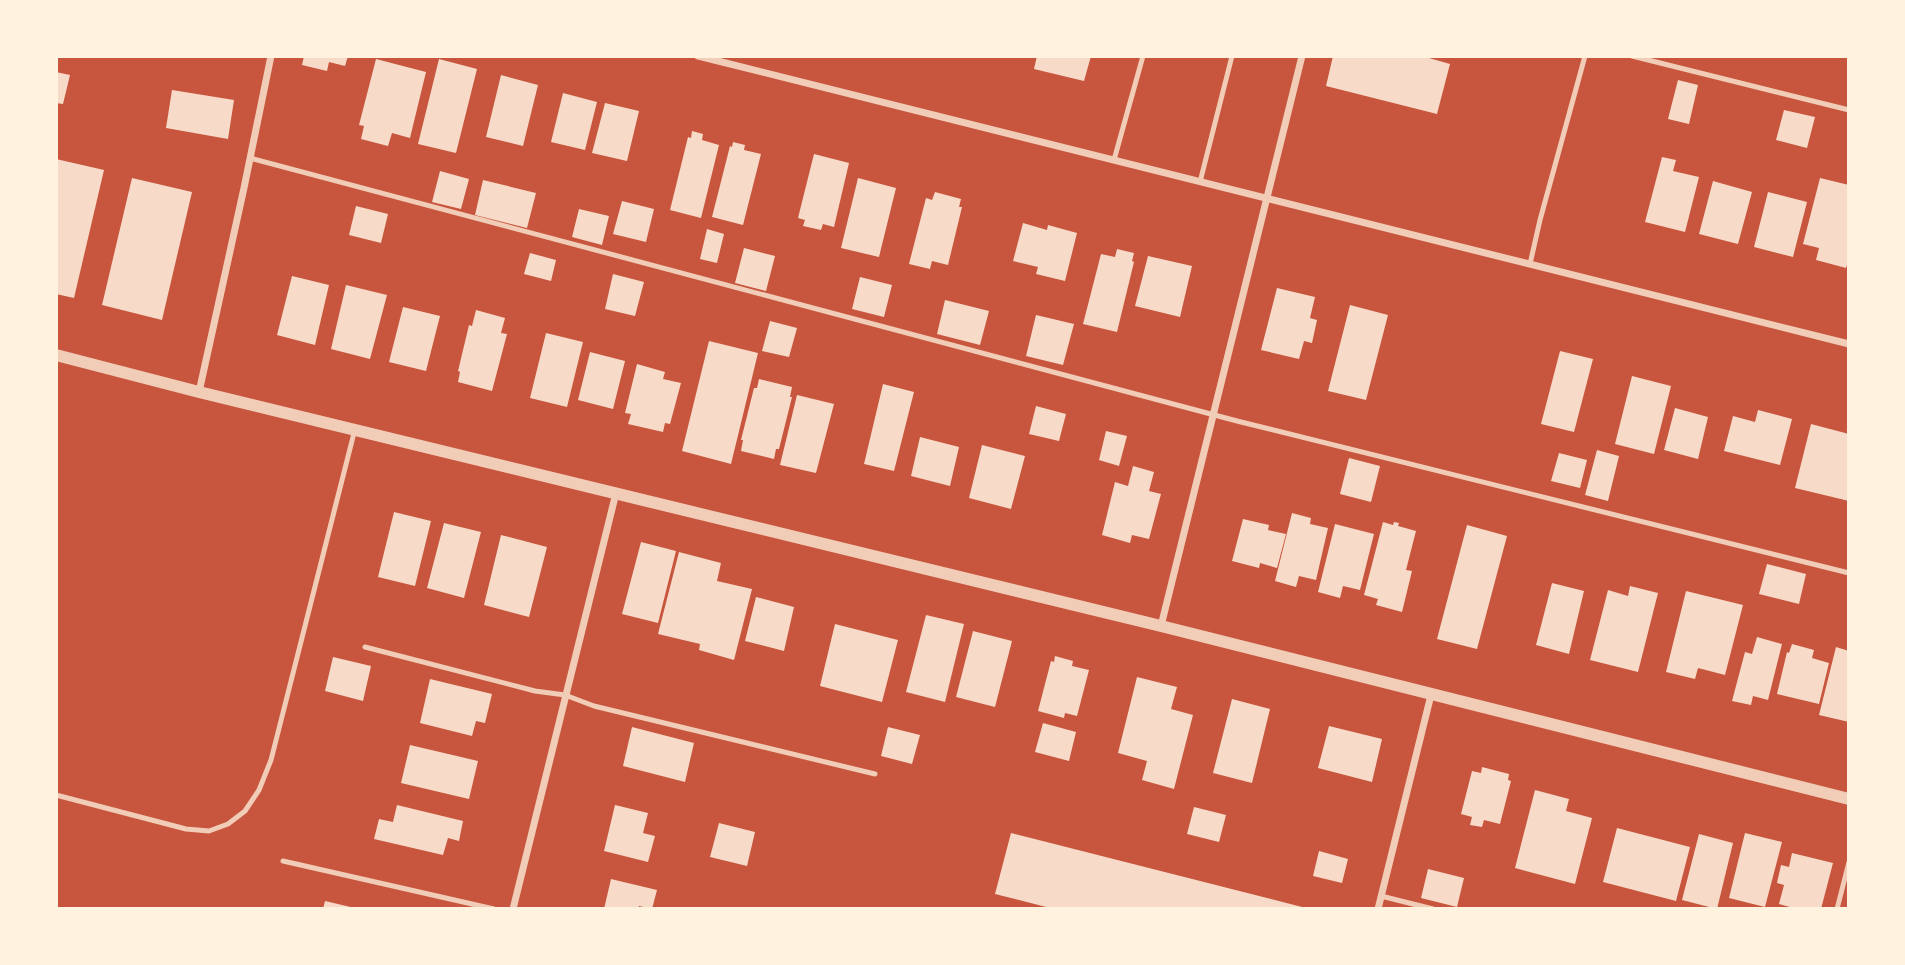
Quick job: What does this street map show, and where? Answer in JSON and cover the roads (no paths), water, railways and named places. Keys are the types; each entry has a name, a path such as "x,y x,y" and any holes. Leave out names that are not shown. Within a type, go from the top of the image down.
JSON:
{"street":[{"path":"199,392 271,56"},
{"path":"698,56 1849,344"},
{"path":"1161,626 1302,56"},
{"path":"56,355 1161,626 1849,799"},
{"path":"513,909 616,493"},
{"path":"1378,909 1431,695"}],"lane":[{"path":"1114,160 1143,56"},
{"path":"1200,182 1232,56"},
{"path":"1530,264 1585,56"},
{"path":"1632,56 1849,110"},
{"path":"250,158 1212,414 1849,573"},
{"path":"56,795 186,830 209,831 228,824 245,811 259,790 271,760 355,429"},
{"path":"365,646 535,691 565,695 594,706 875,774"},
{"path":"282,861 494,909"},
{"path":"1837,909 1849,862"},
{"path":"1381,895 1433,909"}]}
